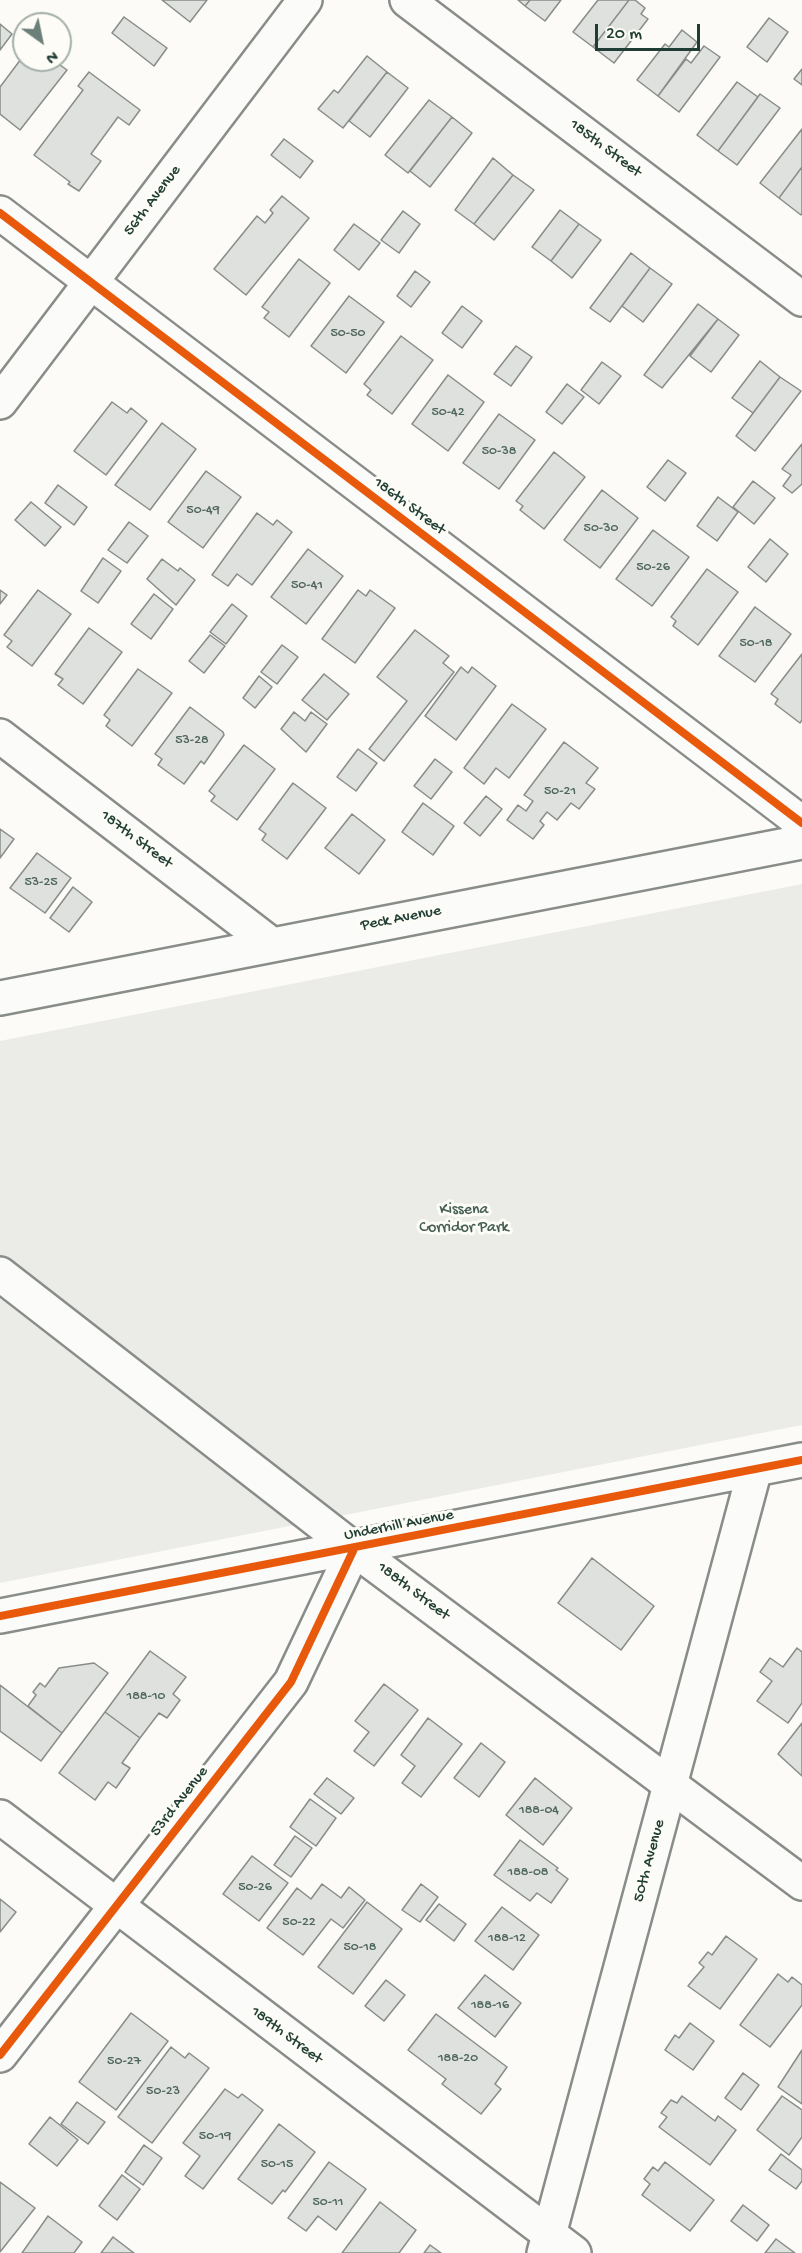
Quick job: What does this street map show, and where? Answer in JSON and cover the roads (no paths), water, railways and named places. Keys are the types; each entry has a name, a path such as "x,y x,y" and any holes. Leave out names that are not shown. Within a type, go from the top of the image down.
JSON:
{"street":[{"name":"56th Avenue","path":"0,402 305,0"},
{"name":"185th Street","path":"407,0 802,299"},
{"name":"186th Street","path":"0,213 802,823"},
{"name":"187th Street","path":"0,736 271,944"},
{"name":"Peck Avenue","path":"0,998 802,842"},
{"name":"188th Street","path":"0,1274 354,1549 802,1883"},
{"name":"Underhill Avenue","path":"0,1616 354,1549 802,1460"},
{"name":"50th Avenue","path":"556,2247 671,1784 755,1469"},
{"name":"53rd Avenue","path":"0,2055 291,1682 354,1549"},
{"name":"189th Street","path":"0,1817 556,2247"}],"park label":[{"name":"Kissena Corridor Park","path":"464,1220"}]}
